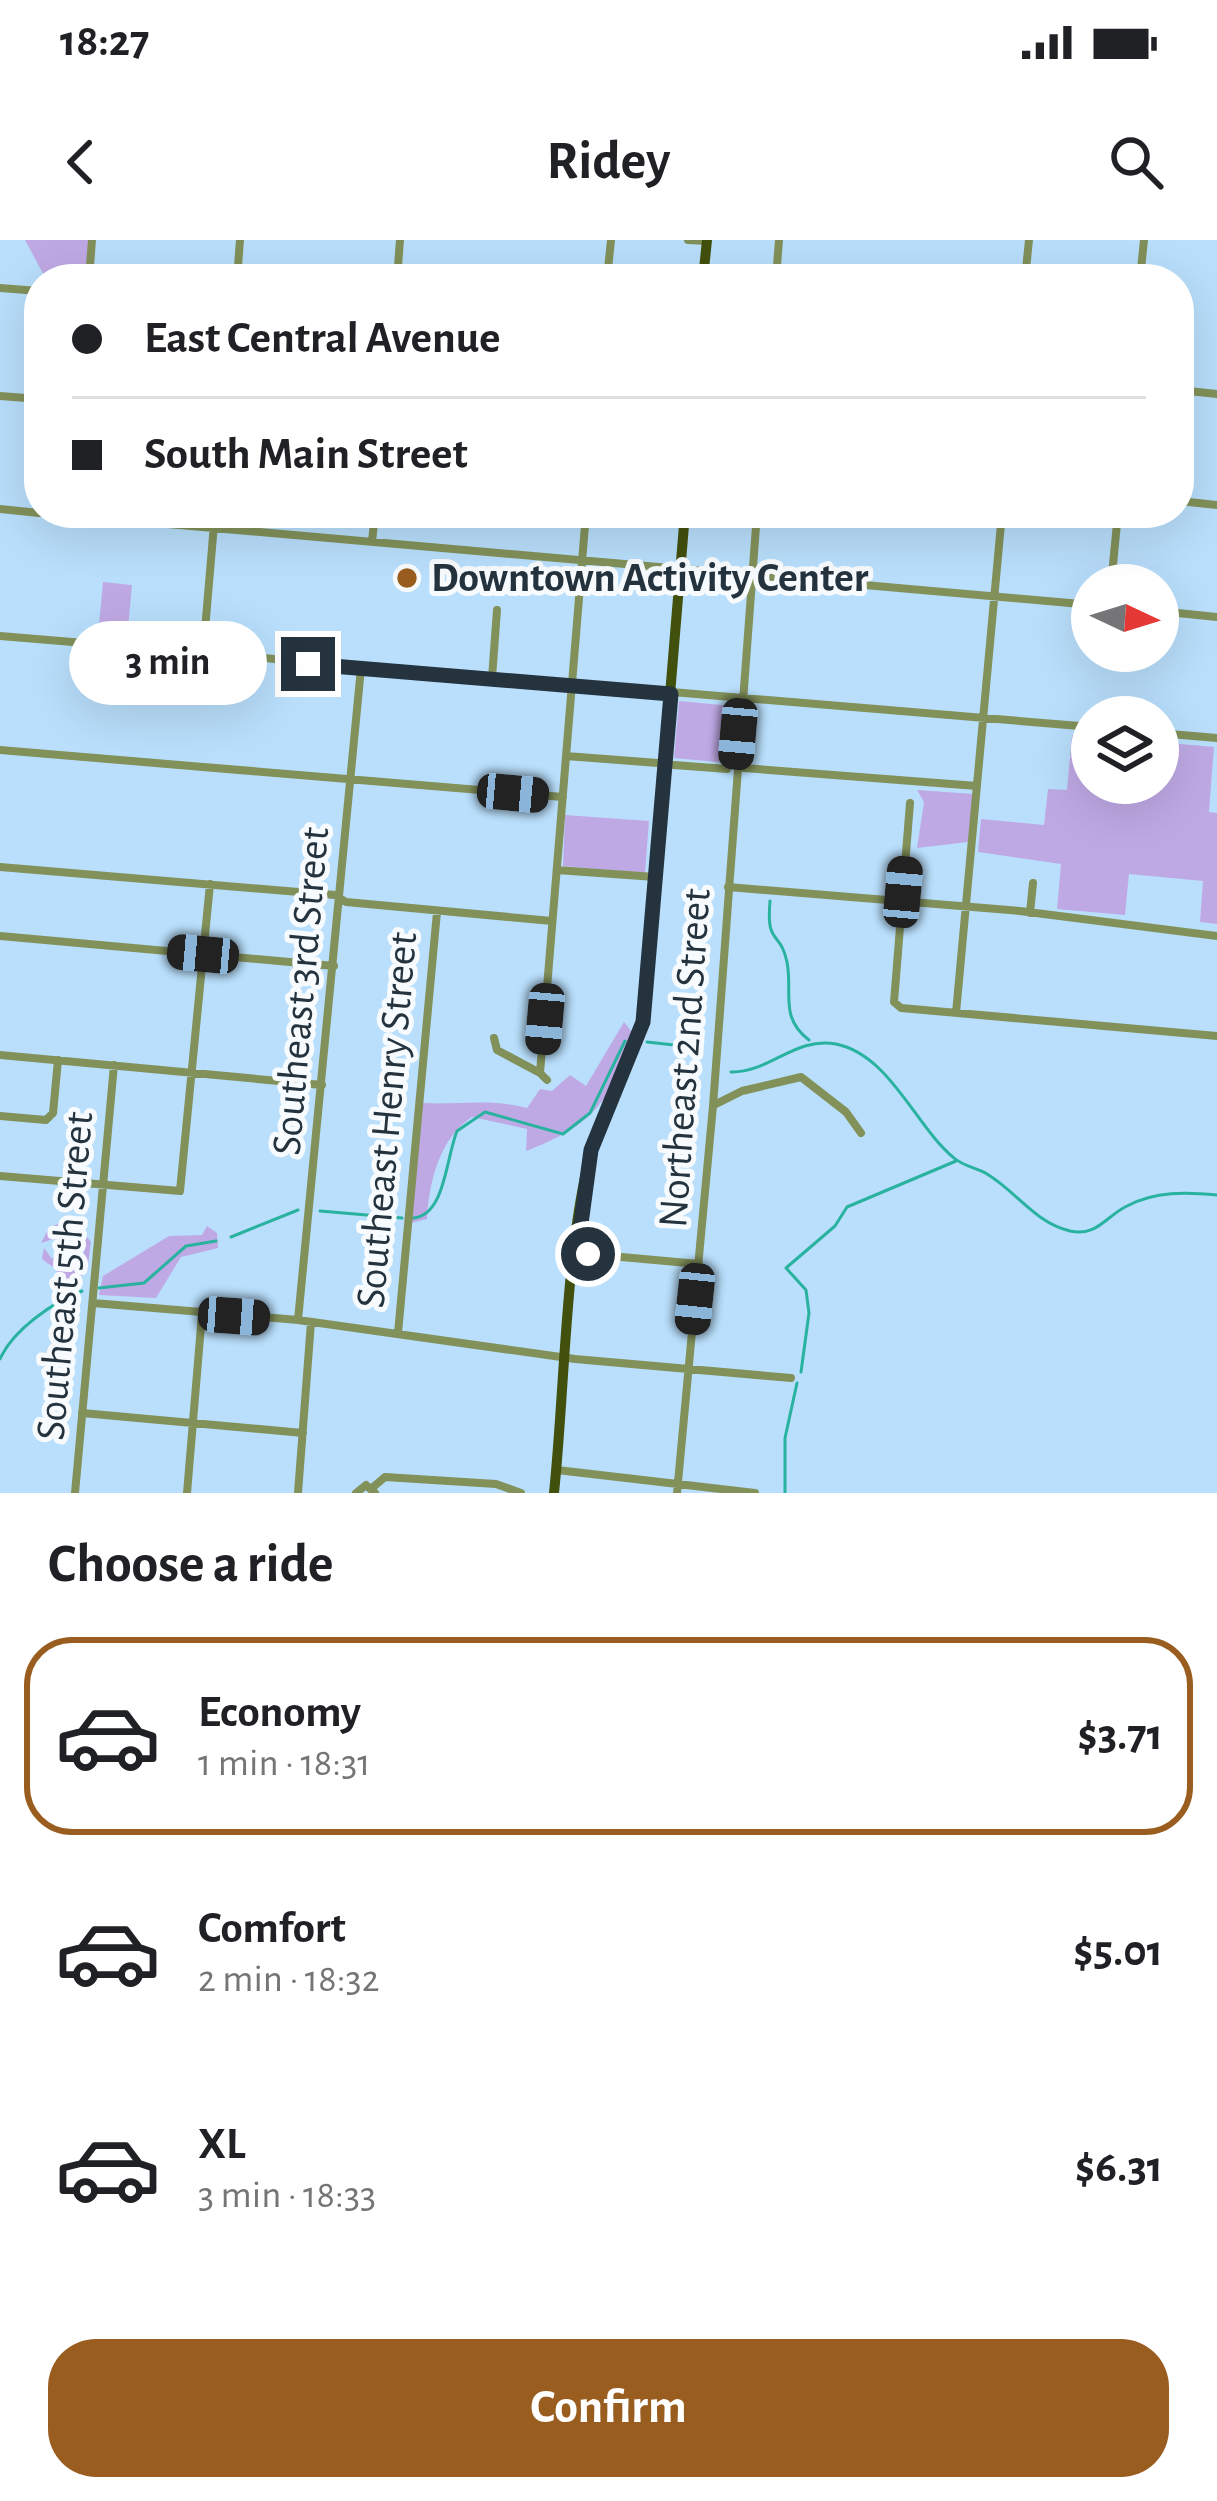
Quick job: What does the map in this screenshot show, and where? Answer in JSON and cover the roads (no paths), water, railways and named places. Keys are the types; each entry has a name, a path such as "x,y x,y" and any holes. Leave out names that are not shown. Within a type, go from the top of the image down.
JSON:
{"main road":[{"path":"554,1493 591,1150 643,1022 684,528"}],"street":[{"path":"688,240 707,240"},
{"path":"203,653 214,528 1071,603"},
{"path":"372,542 373,528"},
{"path":"494,1038 496,1050 544,1077 585,528"},
{"name":"Northeast 2nd Street","path":"677,1489 713,1106 756,528"},
{"path":"956,1014 1001,528"},
{"path":"1113,564 1117,528"},
{"path":"492,678 497,610"},
{"path":"1179,613 1217,616"},
{"path":"0,636 1071,725"},
{"name":"Southeast 3rd Street","path":"298,1320 362,668"},
{"path":"1179,735 1217,738"},
{"path":"0,750 563,797"},
{"path":"566,756 658,763"},
{"path":"674,765 727,769"},
{"path":"744,768 977,786"},
{"path":"910,803 894,1002 901,1008 1217,1036"},
{"path":"0,866 553,921"},
{"path":"557,870 656,877"},
{"path":"1030,913 1033,883"},
{"path":"0,1176 180,1191 210,884"},
{"path":"728,887 903,900 1217,936"},
{"name":"Southeast Henry Street","path":"398,1333 436,912"},
{"path":"0,935 334,966"},
{"path":"0,1054 322,1085"},
{"path":"0,1116 46,1120 52,1113 58,1060"},
{"name":"Southeast 5th Street","path":"75,1493 114,1065"},
{"path":"713,1106 742,1091 801,1077 846,1112 861,1133"},
{"path":"577,1253 699,1264"},
{"path":"93,1304 298,1320 567,1357 791,1378"},
{"path":"187,1493 202,1314"},
{"path":"298,1493 311,1322"},
{"path":"82,1413 303,1433"},
{"path":"557,1470 677,1489 754,1493"},
{"path":"356,1493 363,1486 374,1490 385,1477 496,1484 521,1493"}],"waterway":[{"path":"770,901 772,932 787,962 790,1013 809,1040"},
{"path":"413,1218 424,1215 438,1197 457,1131 485,1112 563,1134 590,1113 625,1041"},
{"path":"647,1042 674,1045 683,1069 700,1071"},
{"path":"731,1072 758,1067 808,1045 836,1044 855,1051 887,1076 954,1158 998,1181 1046,1221 1070,1231 1087,1231 1127,1206 1160,1195 1217,1195"},
{"path":"801,1372 809,1313 806,1290 786,1268 835,1226 847,1207 956,1161"},
{"path":"231,1237 298,1210"},
{"path":"320,1211 402,1218"},
{"path":"99,1288 144,1283 186,1246 216,1241"},
{"path":"0,1359 35,1318 82,1291"},
{"path":"785,1493 785,1438 797,1383"}],"place":[{"name":"Downtown Activity Center","path":"407,578"}]}
